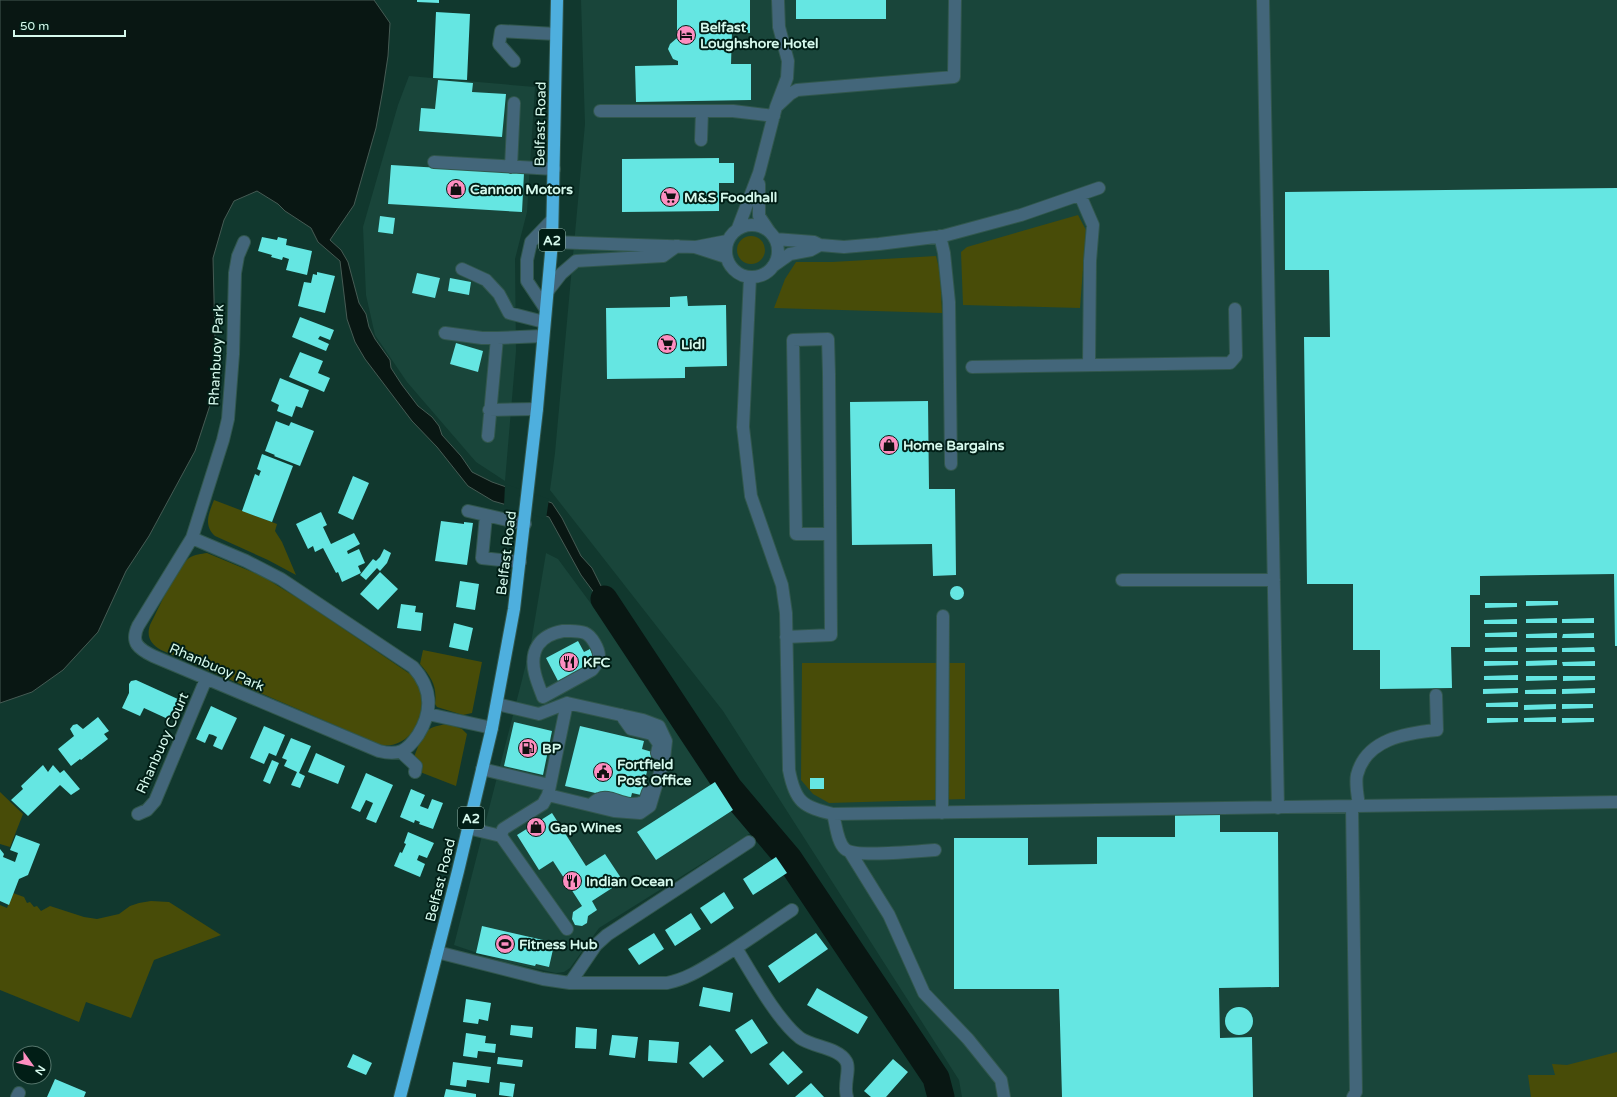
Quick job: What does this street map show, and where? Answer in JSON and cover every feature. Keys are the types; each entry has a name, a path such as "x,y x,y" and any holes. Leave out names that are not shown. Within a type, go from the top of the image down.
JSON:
{"highway":[{"name":"Belfast Road","path":"400,1097 492,728 511,632 530,479 552,242 557,0"}],"street":[{"path":"778,0 779,27 788,61 787,78 775,112 759,173 738,228 727,241 725,249 726,257 734,271 750,277 759,276 767,272 790,254 811,250 820,245"},
{"path":"775,112 790,94 797,90 954,77 955,0"},
{"path":"1263,0 1278,808"},
{"path":"514,61 499,44 501,31 556,34"},
{"path":"787,78 797,90"},
{"path":"511,166 514,103"},
{"path":"600,111 775,112"},
{"path":"701,140 702,111"},
{"path":"434,162 554,169"},
{"path":"759,173 759,216 773,236 778,248 777,257 773,266"},
{"path":"738,228 746,225 755,225 763,227 773,236 814,242 820,245 844,246 879,244 940,236 1020,215 1099,188"},
{"path":"1080,195 1093,225 1090,261 1088,365"},
{"path":"545,308 527,281 527,260 531,242 552,220"},
{"path":"940,236 944,253 949,302 951,464"},
{"path":"552,242 695,247 727,241"},
{"name":"Rhanbuoy Park","path":"244,242 238,256 235,273 233,354 228,419 209,488 192,538 138,626 135,638 137,644 148,653 206,679 379,751 392,754 401,752"},
{"path":"547,292 561,274 576,261 663,256 678,246"},
{"path":"695,247 726,257"},
{"path":"462,269 486,280 499,294 509,313 544,322"},
{"path":"750,277 743,427 751,496 782,586 786,613 789,770 792,788 802,802 814,810 833,814 942,813 1617,802"},
{"path":"972,367 1230,363 1236,356 1235,309"},
{"path":"445,332 482,338 543,336"},
{"path":"488,436 496,338"},
{"path":"786,637 831,635 830,534 828,339 793,340 796,534 830,534"},
{"path":"489,410 537,409"},
{"path":"468,511 525,524"},
{"path":"486,516 482,558 520,562"},
{"path":"192,538 246,560 281,579 406,662 418,672 424,683 429,700 428,714 417,736 409,746 401,752 416,766 415,772"},
{"path":"1122,580 1274,580"},
{"path":"942,616 942,813"},
{"path":"539,714 543,697 534,668 535,650 538,644 545,637 553,633 577,631 590,637 600,655 592,670 543,697"},
{"name":"Rhanbuoy Court","path":"138,814 147,810 155,801 206,679"},
{"path":"1353,1097 1356,1092 1357,776 1363,761 1376,747 1385,741 1416,732 1437,730 1436,695"},
{"path":"482,769 591,805 614,811 640,813 650,806 664,759 666,741 659,726 621,715 567,703 539,714 497,704"},
{"path":"501,836 503,829 543,804 548,790 567,703"},
{"path":"428,714 492,728"},
{"path":"833,814 843,847 850,852 889,915 924,992 968,1039 1001,1080 1004,1097"},
{"path":"468,828 501,836 566,929"},
{"path":"570,983 596,945 607,935 749,842"},
{"path":"850,852 867,854 935,850"},
{"path":"437,952 542,979 570,983 658,984 675,982 695,974 792,910"},
{"path":"736,948 779,1014 793,1031 806,1041 816,1046 838,1052 845,1059 848,1067 845,1086 847,1097"}],"shaded area":[{"path":"0,0 374,0 390,23 388,56 376,128 354,205 330,240 341,250 348,262 359,303 366,314 369,327 375,339 390,360 391,368 402,385 418,406 432,417 439,426 442,435 461,456 472,472 492,482 552,503 562,518 581,556 592,568 606,596 601,602 581,575 549,517 493,501 468,486 437,447 412,421 365,359 355,342 347,319 340,261 318,242 311,228 257,191 234,201 224,220 213,258 215,340 212,399 195,451 149,536 126,571 98,632 63,670 32,692 0,703"},
{"path":"581,0 1617,0 1617,1097 962,1097 959,1080 723,711 550,490 555,453 585,124"},
{"path":"409,76 535,87 527,212 515,259 516,351 505,481 476,462 407,382 375,335 366,295 363,227 398,105"},
{"path":"1078,215 1086,230 1080,308 963,305 961,252 967,247"},
{"path":"751,236 761,240 765,250 761,260 751,264 741,260 737,250 741,240"},
{"path":"936,256 940,272 942,313 774,308 785,279 796,262 832,262"},
{"path":"214,500 277,524 275,531 282,542 296,575 268,560 215,536 211,532 208,523 209,514"},
{"path":"207,553 262,576 304,602 413,676 421,692 423,711 418,725 408,737 395,744 381,745 161,650 154,645 149,637 150,625 173,579 189,558"},
{"path":"546,553 558,559 757,829 599,928 570,968 564,972 556,973 501,961 454,945 531,643"},
{"path":"423,650 482,662 472,713 463,715 437,707 435,704 433,682 420,664"},
{"path":"802,663 965,663 965,799 829,803 813,794 801,780"},
{"path":"448,724 462,729 467,734 456,786 420,772 421,765 414,757 419,743 428,730 439,725"},
{"path":"0,792 23,814 10,847 0,844"},
{"path":"13,893 24,897 27,903 30,902 34,907 37,906 41,911 50,906 84,917 97,919 119,914 130,906 139,903 151,901 169,902 221,935 154,960 131,1018 86,1002 79,1022 0,990 0,905 7,908"},
{"path":"1617,1052 1617,1097 1531,1097 1528,1075 1555,1075 1552,1064 1567,1065"}],"pier":[{"path":"505,484 549,499 546,519 504,506"}],"building":[{"path":"417,0 439,0 439,3 417,2"},
{"path":"677,0 750,0 750,33 732,32 731,64 751,64 751,100 636,102 635,66 678,65 678,61 673,59 668,49 670,44 677,38"},
{"path":"796,0 886,0 886,19 796,19"},
{"path":"436,12 470,14 467,80 433,78"},
{"path":"438,80 473,83 472,92 506,94 502,137 419,131 421,108 435,109"},
{"name":"M&S Foodhall","path":"719,158 719,163 734,163 734,183 719,183 719,211 622,212 622,159"},
{"name":"Cannon Motors","path":"391,165 524,173 522,212 388,204"},
{"path":"1617,188 1617,646 1615,646 1614,574 1480,576 1480,595 1470,595 1470,647 1451,647 1452,688 1380,689 1380,650 1353,650 1353,584 1307,584 1304,337 1330,337 1329,270 1285,270 1285,192"},
{"path":"380,216 395,218 393,234 378,232"},
{"path":"262,237 277,240 278,237 287,239 286,245 312,251 307,275 286,270 289,259 283,257 282,260 258,251"},
{"path":"317,272 335,276 325,313 298,306 304,282 311,283 313,274 317,275"},
{"path":"417,273 440,278 435,298 412,293"},
{"path":"450,278 471,282 469,295 448,291"},
{"name":"Lidl","path":"687,296 688,306 726,305 727,366 685,367 685,378 607,379 606,308 670,307 670,297"},
{"path":"300,317 334,330 330,340 320,336 318,339 329,344 326,351 292,337"},
{"path":"456,343 483,351 478,372 450,364"},
{"path":"300,352 323,361 318,373 330,378 324,392 289,377"},
{"path":"280,378 309,390 302,408 296,406 292,417 277,411 279,405 271,401"},
{"name":"Home Bargains","path":"928,401 929,489 955,489 956,575 933,576 932,544 852,545 850,402"},
{"path":"276,421 289,426 291,422 314,431 300,466 265,451"},
{"path":"262,454 293,466 272,522 242,511 255,474 259,476 261,471 257,469"},
{"path":"353,476 369,483 353,520 338,513"},
{"path":"321,512 327,525 323,527 331,544 354,533 360,544 347,551 348,554 359,549 365,563 358,566 361,573 342,582 338,572 336,573 323,548 315,552 313,546 308,549 296,524"},
{"path":"441,521 464,524 464,522 473,523 467,565 435,561"},
{"path":"384,549 391,553 387,563 380,571 377,568 366,580 360,575 373,559 376,561 380,557"},
{"path":"380,572 398,589 378,610 360,594"},
{"path":"460,581 479,584 475,610 456,607"},
{"path":"957,586 962,588 964,593 962,598 957,600 952,598 950,593 952,588"},
{"path":"1526,601 1558,601 1558,605 1526,606"},
{"path":"1485,603 1517,603 1517,607 1485,608"},
{"path":"401,604 416,606 415,612 423,613 421,631 397,628"},
{"path":"1557,618 1557,623 1526,623 1526,619"},
{"path":"1594,618 1594,623 1562,623 1562,619"},
{"path":"1517,619 1517,624 1484,624 1484,620"},
{"path":"454,623 473,628 468,651 449,647"},
{"path":"1517,632 1517,637 1485,637 1485,633"},
{"path":"1557,633 1557,638 1526,638 1526,634"},
{"path":"1594,633 1594,638 1562,638 1563,634"},
{"name":"KFC","path":"578,641 584,652 590,649 594,658 589,661 591,664 582,669 587,679 579,683 574,673 558,681 546,658"},
{"path":"1517,647 1517,652 1485,652 1485,648"},
{"path":"1557,647 1557,652 1526,652 1526,648"},
{"path":"1594,647 1595,652 1562,652 1562,648"},
{"path":"1557,660 1557,665 1526,666 1526,661"},
{"path":"1484,661 1518,661 1518,665 1484,666"},
{"path":"1595,661 1595,666 1563,666 1562,662"},
{"path":"1518,675 1518,680 1484,680 1484,676"},
{"path":"1526,676 1557,676 1557,680 1526,681"},
{"path":"1563,676 1595,676 1595,680 1563,681"},
{"path":"136,680 180,700 170,720 144,708 140,716 122,708 129,693 129,684 131,681"},
{"path":"1518,688 1518,693 1483,694 1483,689"},
{"path":"1595,688 1595,693 1562,694 1562,689"},
{"path":"1556,689 1556,694 1525,694 1525,690"},
{"path":"1518,702 1518,707 1486,707 1486,703"},
{"path":"1556,704 1556,709 1524,710 1524,705"},
{"path":"1562,704 1593,704 1593,708 1562,709"},
{"path":"211,706 237,718 222,750 213,746 217,737 213,735 209,734 205,743 196,739"},
{"path":"98,717 109,731 104,734 108,739 71,766 58,749 74,736 70,729 73,725 77,724 83,729"},
{"path":"1556,717 1556,722 1524,722 1524,718"},
{"path":"1487,718 1518,718 1518,722 1487,723"},
{"path":"1562,718 1594,718 1594,722 1562,723"},
{"name":"BP","path":"514,722 552,731 543,775 504,766"},
{"path":"264,726 285,735 276,756 269,753 264,764 250,758"},
{"path":"580,726 644,741 642,749 652,752 641,795 632,793 630,801 565,786"},
{"path":"291,738 311,746 299,773 305,776 300,788 291,785 297,772 284,766 287,760 282,758"},
{"path":"316,753 345,766 338,784 308,772"},
{"path":"272,760 279,763 270,784 263,781"},
{"path":"43,765 48,772 53,765 60,773 64,770 80,789 71,795 60,785 28,816 11,800 23,789 21,786"},
{"path":"366,773 393,785 376,823 366,819 373,803 366,800 360,812 351,808"},
{"path":"810,778 824,778 824,789 810,789"},
{"path":"715,782 733,810 656,860 637,832"},
{"path":"411,789 425,795 420,806 428,809 432,799 443,803 433,829 419,824 420,822 415,820 414,823 400,817"},
{"path":"552,813 586,866 605,854 623,881 592,901 597,910 588,916 587,923 582,926 575,925 572,919 573,912 582,906 553,861 539,870 517,835"},
{"path":"1220,814 1220,832 1278,832 1279,987 1219,988 1220,1038 1252,1037 1253,1097 1062,1097 1059,989 954,989 954,838 1028,838 1028,865 1097,864 1097,837 1175,837 1175,815"},
{"path":"408,832 434,843 427,858 419,855 417,860 425,864 420,877 394,866 400,852 402,853 406,844 404,843"},
{"path":"16,835 40,844 28,875 19,879 9,905 0,901 0,849 4,854 3,857 15,862 18,853 10,850"},
{"path":"776,857 787,873 753,895 743,879"},
{"path":"724,892 734,908 711,924 700,908"},
{"path":"691,913 701,929 675,946 665,930"},
{"path":"482,926 543,940 542,942 554,945 549,967 536,964 535,966 476,953"},
{"path":"654,933 664,949 639,965 628,949"},
{"path":"816,933 828,949 779,983 768,966"},
{"path":"703,987 733,993 730,1012 699,1006"},
{"path":"817,988 868,1017 858,1034 807,1005"},
{"path":"466,999 491,1003 488,1021 479,1019 478,1024 463,1022"},
{"path":"1239,1007 1249,1011 1253,1021 1249,1031 1239,1035 1229,1031 1225,1021 1229,1011"},
{"path":"752,1019 768,1043 751,1054 735,1030"},
{"path":"511,1025 533,1027 532,1038 510,1035"},
{"path":"576,1027 597,1029 596,1049 575,1048"},
{"path":"466,1033 486,1036 485,1043 496,1044 495,1053 478,1051 477,1058 463,1056"},
{"path":"612,1035 638,1037 635,1058 609,1055"},
{"path":"649,1040 679,1042 677,1063 648,1061"},
{"path":"710,1045 724,1061 703,1078 689,1063"},
{"path":"783,1051 803,1072 788,1085 769,1064"},
{"path":"353,1054 372,1063 366,1075 347,1067"},
{"path":"498,1057 523,1060 522,1067 497,1064"},
{"path":"893,1059 908,1072 886,1097 871,1097 864,1091"},
{"path":"453,1062 491,1067 489,1083 467,1080 466,1087 450,1085"},
{"path":"55,1079 86,1092 84,1097 47,1097"},
{"path":"500,1082 515,1084 513,1097 499,1095"},
{"path":"811,1083 824,1097 795,1097"},
{"path":"446,1089 476,1094 476,1097 444,1097"}],"waterway":[{"path":"604,599 729,788 789,859 936,1078 941,1097"}],"place":[{"name":"Belfast Loughshore Hotel","path":"686,35"},
{"name":"Cannon Motors","path":"456,189"},
{"name":"M&S Foodhall","path":"670,197"},
{"name":"Lidl","path":"667,344"},
{"name":"Home Bargains","path":"889,445"},
{"name":"KFC","path":"569,662"},
{"name":"BP","path":"528,748"},
{"name":"Fortfield Post Office","path":"603,772"},
{"name":"Gap Wines","path":"536,827"},
{"name":"Indian Ocean","path":"572,881"},
{"name":"Fitness Hub","path":"505,944"}]}
